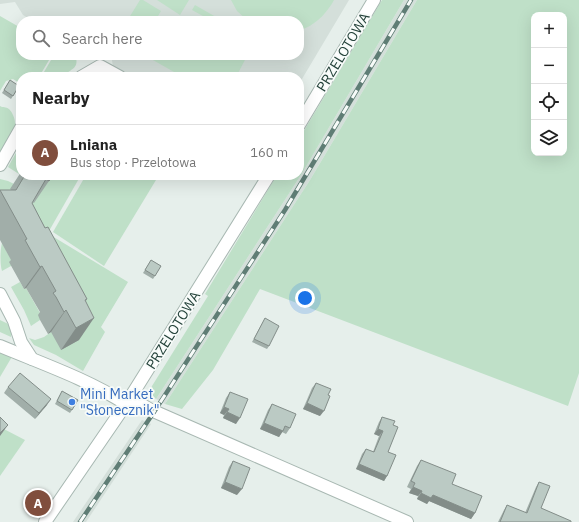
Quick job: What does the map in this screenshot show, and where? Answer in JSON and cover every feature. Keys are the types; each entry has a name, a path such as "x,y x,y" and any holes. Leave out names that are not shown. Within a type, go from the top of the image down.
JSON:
{"street":[{"name":"PRZELOTOWA","path":"304,117 374,0"},
{"path":"89,72 100,66 111,72"},
{"path":"0,164 16,137"},
{"name":"PRZELOTOWA","path":"45,522 128,401 266,180"},
{"path":"0,294 14,321 21,342 32,359"},
{"path":"0,346 407,522"}],"shaded area":[{"path":"0,0 349,0 304,76 304,72 124,72 113,66 112,60 304,60 304,16 25,16 15,2 0,4"},
{"path":"404,0 417,0 310,180 165,404 156,399 298,180 304,180 304,170"},
{"path":"142,420 151,424 86,522 73,522"}],"green space":[{"path":"140,0 143,0 161,11 158,16 130,16"},
{"path":"157,0 189,0 180,15"},
{"path":"231,0 334,0 320,19 304,28 304,16 242,16 237,11"},
{"path":"382,0 404,0 304,170 304,131"},
{"path":"417,0 579,0 579,373 568,406 260,289 213,370 182,409 165,404 310,180"},
{"path":"195,5 214,16 203,16 192,10"},
{"path":"0,16 16,25 16,60 49,60 42,72 16,72 16,81 13,79 6,81 0,91"},
{"path":"51,60 76,60 75,67 69,72 44,72"},
{"path":"153,60 245,60 239,72 174,72"},
{"path":"0,106 10,110 15,124 10,140 0,154"},
{"path":"16,153 16,172 8,167"},
{"path":"0,179 14,184 13,191 0,208"},
{"path":"47,180 78,180 49,231 20,218"},
{"path":"83,180 156,180 104,266 53,232"},
{"path":"274,180 298,180 156,399 150,393 152,386 208,296 205,294"},
{"path":"52,236 128,282 101,327 105,332 83,371 56,355 34,345 29,338 35,340 44,337 51,332"},
{"path":"2,243 12,261 11,266 2,271 0,257"},
{"path":"20,282 24,289 26,288 40,313 40,320 31,326 11,287"},
{"path":"0,320 10,326 11,337 0,332"},
{"path":"0,350 13,355 0,377"},
{"path":"0,427 25,440 0,476"}],"building":[{"path":"10,80 16,84 16,91 13,96 4,90"},
{"path":"22,180 45,180 32,203 45,228 48,227 87,299 85,300 94,318 76,328 66,310 64,312 53,293 56,291 42,266 40,267 25,240 27,239 0,190 16,190"},
{"path":"151,260 161,266 155,276 145,270"},
{"path":"265,318 279,326 269,346 254,339"},
{"path":"20,373 51,399 39,413 8,387"},
{"path":"316,383 331,389 324,411 307,403"},
{"path":"62,391 78,400 72,410 57,401"},
{"path":"230,392 248,399 240,418 227,412 229,409 224,407"},
{"path":"272,404 296,414 290,428 285,426 283,431 264,423"},
{"path":"0,417 8,425 0,433"},
{"path":"382,417 395,421 393,425 398,427 388,452 396,455 387,476 359,464 366,449 374,452 383,431 378,429"},
{"path":"421,460 456,474 452,484 482,496 475,513 433,495 431,498 421,493 422,491 413,487 415,483 411,481"},
{"path":"233,461 250,468 242,489 225,482"},
{"path":"539,482 550,486 541,508 571,522 500,522 507,505 527,513"}],"railway":[{"path":"304,178 411,0"},
{"path":"80,522 154,412 303,180"}],"place":[{"name":"Mini Market \"Słonecznik\"","path":"72,402"},
{"name":"Lniana","path":"38,503"}]}
